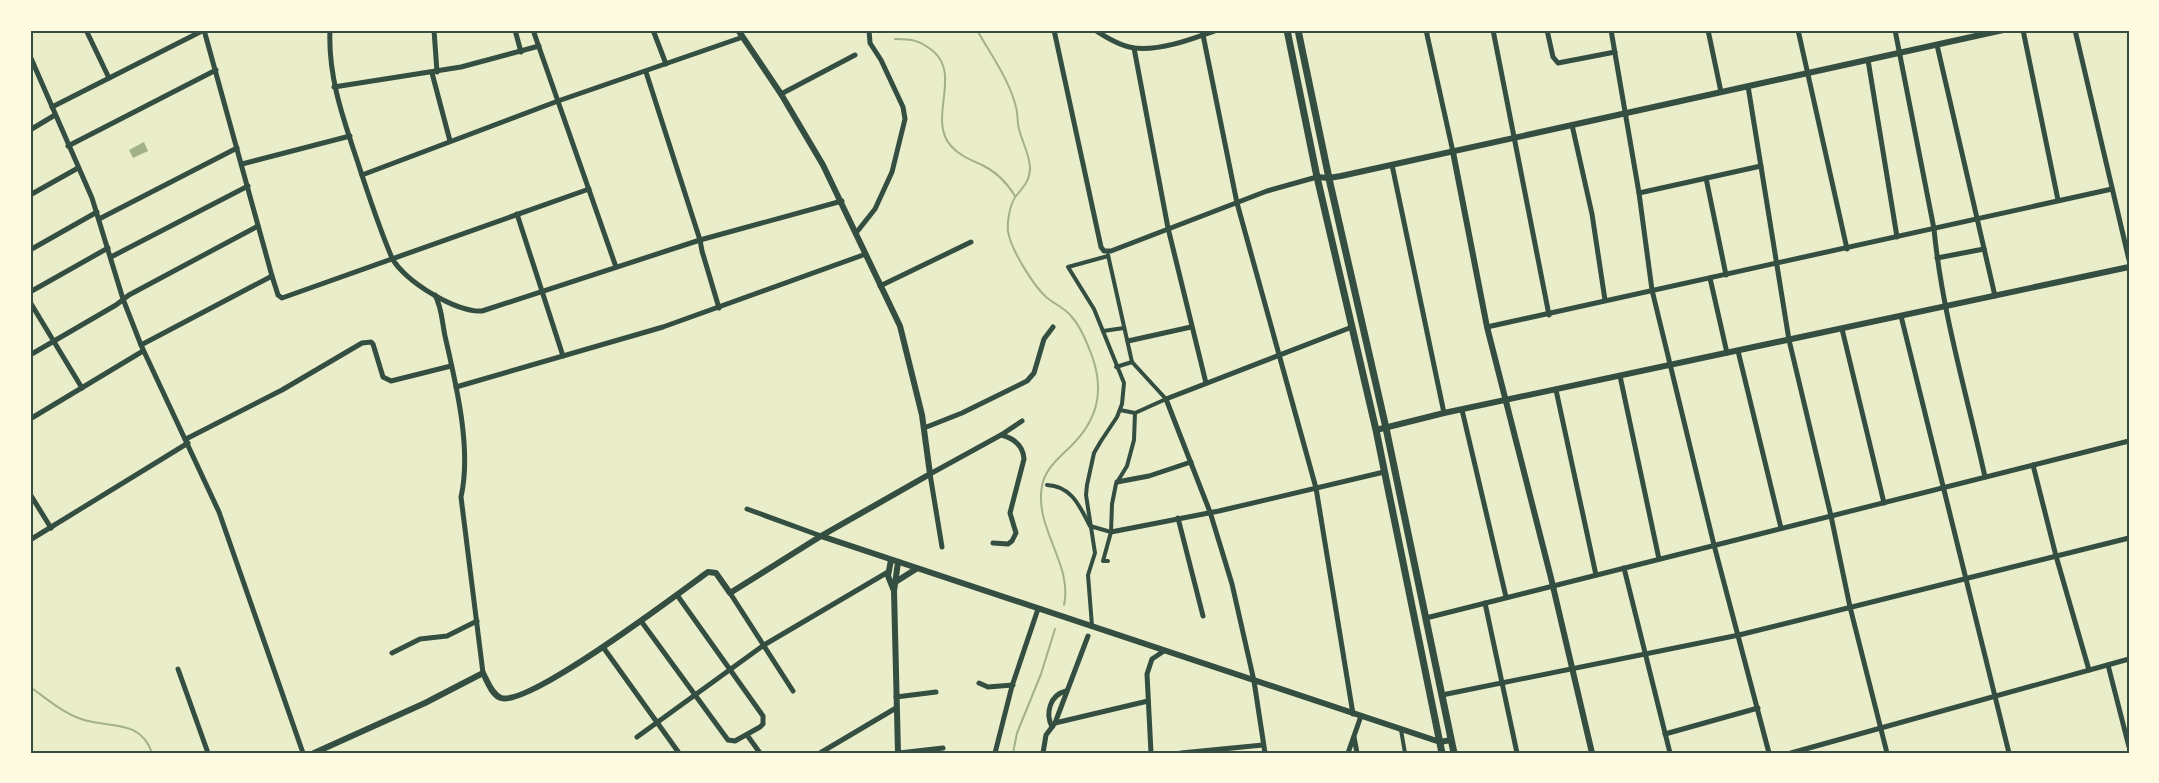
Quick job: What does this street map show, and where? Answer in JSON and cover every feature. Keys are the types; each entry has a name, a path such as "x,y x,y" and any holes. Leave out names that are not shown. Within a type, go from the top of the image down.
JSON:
{"main road":[{"path":"1287,30 1317,177 1376,430 1442,753"},
{"path":"1298,30 1329,178 1386,426 1454,753"}],"street":[{"path":"86,30 109,78"},
{"path":"52,107 204,30 272,276 278,295 282,298 589,189"},
{"path":"330,30 334,87 392,258 407,276 463,309 472,312 482,311 700,240 842,201"},
{"path":"434,30 434,72 450,141"},
{"path":"515,30 521,52"},
{"path":"533,30 616,267"},
{"path":"653,30 666,64"},
{"path":"738,30 781,94 823,165 900,326 924,428 942,547"},
{"path":"856,233 875,209 892,172 905,119 903,107 881,60 870,43 869,31 862,30"},
{"path":"1054,30 1101,247 1108,254 1132,362 1166,399 1210,512 1232,584 1254,681 1265,753"},
{"path":"1095,30 1105,37 1134,48 1160,46 1217,30"},
{"path":"1426,30 1453,152 1487,327 1553,586 1592,753"},
{"path":"1493,30 1549,315"},
{"path":"1547,30 1552,57 1558,63 1615,52"},
{"path":"1611,30 1639,193 1652,290 1714,545 1769,753"},
{"path":"1708,30 1721,92"},
{"path":"1798,30 1847,249"},
{"path":"1895,30 1934,229 1946,307 1985,477"},
{"path":"1092,627 1088,575 1095,554 1086,495 1090,468 1101,441 1120,410 1124,382 1094,309 1068,267 1108,254 1168,228 1274,189 1317,177 1329,178 1453,152 2003,30"},
{"path":"2023,30 2058,200"},
{"path":"2075,30 2129,260"},
{"path":"1203,33 1237,203 1316,488 1353,714"},
{"path":"362,175 558,101 742,37"},
{"path":"1937,45 1995,296"},
{"path":"334,87 434,72 539,46"},
{"path":"1134,48 1168,228 1206,383"},
{"path":"30,56 97,212 123,299 142,348 219,512 303,753"},
{"path":"781,94 855,56"},
{"path":"1868,60 1897,237"},
{"path":"68,146 216,70"},
{"path":"646,72 700,240 719,308"},
{"path":"1748,86 1789,340 1850,607 1887,753"},
{"path":"30,130 55,115"},
{"path":"1572,125 1592,214 1605,300"},
{"path":"242,164 350,136"},
{"path":"99,219 237,148"},
{"path":"1392,165 1444,413"},
{"path":"1639,193 1761,166"},
{"path":"30,195 78,168"},
{"path":"1706,178 1726,274"},
{"path":"111,257 248,186"},
{"path":"1487,327 2112,189"},
{"path":"30,250 97,212"},
{"path":"517,214 563,356"},
{"path":"30,355 123,299 258,226"},
{"path":"880,286 971,242"},
{"path":"30,292 108,248"},
{"path":"1937,258 1984,249"},
{"path":"456,387 719,308 866,254"},
{"path":"1376,430 1444,413 2129,267"},
{"path":"30,419 142,348 272,276"},
{"path":"1710,278 1727,353"},
{"path":"435,294 441,311 456,387 464,450 465,474 461,496 483,673 496,695 507,699 554,679 712,571 716,573 730,593 793,691"},
{"path":"30,302 82,388"},
{"path":"1900,316 2009,753"},
{"path":"924,428 962,413 1028,381 1038,364 1044,339 1053,327"},
{"path":"1128,341 1191,327"},
{"path":"1120,410 1135,413 1352,327"},
{"path":"1103,331 1124,328"},
{"path":"1842,329 1884,502"},
{"path":"30,540 187,441 282,390 362,343 371,342 373,344 383,377 391,381 451,366"},
{"path":"1738,351 1781,528"},
{"path":"1116,367 1132,362"},
{"path":"1620,376 1659,559"},
{"path":"1556,390 1596,575"},
{"path":"1159,402 1161,393"},
{"path":"1462,410 1506,597"},
{"path":"1108,561 1103,561 1111,532 1112,504 1117,482 1127,465 1134,440 1135,413"},
{"path":"730,593 821,536 1022,421"},
{"path":"993,543 1008,544 1015,537 1010,513 1024,459 1018,444 1001,435"},
{"path":"1426,618 2129,441"},
{"path":"1117,482 1149,476 1191,462"},
{"path":"2034,465 2056,556 2089,670"},
{"path":"1047,485 1056,486 1075,498 1090,526 1111,532 1384,472"},
{"path":"30,494 51,528"},
{"path":"747,509 917,569 1401,730 1440,742 1452,740"},
{"path":"1178,518 1203,616"},
{"path":"1442,695 1739,635 2129,538"},
{"path":"637,736 764,645 888,572 894,561"},
{"path":"894,561 898,753 943,748"},
{"path":"1624,568 1670,753"},
{"path":"896,583 902,576 917,569"},
{"path":"888,572 894,591"},
{"path":"641,621 728,740 735,741 760,727 764,719 677,595"},
{"path":"1485,603 1517,753"},
{"path":"995,753 1013,685 1038,609"},
{"path":"392,653 420,639 447,636 477,621"},
{"path":"1043,753 1046,735 1053,725 1088,636"},
{"path":"603,646 679,753"},
{"path":"1151,753 1148,668 1152,659 1164,651"},
{"path":"1791,753 2129,659"},
{"path":"2108,665 2129,747"},
{"path":"178,669 208,753"},
{"path":"314,753 424,703 483,673"},
{"path":"979,683 988,687 1013,685"},
{"path":"1053,725 1048,712 1050,705 1062,692 1066,691"},
{"path":"896,697 936,692"},
{"path":"1053,725 1148,701"},
{"path":"820,753 896,708"},
{"path":"1665,734 1758,708"},
{"path":"1348,753 1361,716"},
{"path":"1401,730 1406,753"},
{"path":"747,735 760,753"},
{"path":"1354,737 1357,753"},
{"path":"1181,753 1263,745"}],"shaded area":[{"path":"144,142 148,151 133,158 129,150"}],"waterway":[{"path":"977,30 1013,97 1019,129 1030,163 1030,173 1011,208 1008,227 1010,238 1017,256 1035,284 1046,297 1069,313 1078,325 1092,356 1098,382 1096,405 1087,427 1049,469 1042,486 1043,517 1063,575 1064,605"},
{"path":"895,39 924,44 941,61 945,72 942,123 951,146 997,174 1015,196"},
{"path":"1013,753 1017,733 1041,674 1055,629"},
{"path":"30,687 61,709 81,719 132,729 147,742 152,753"}]}
